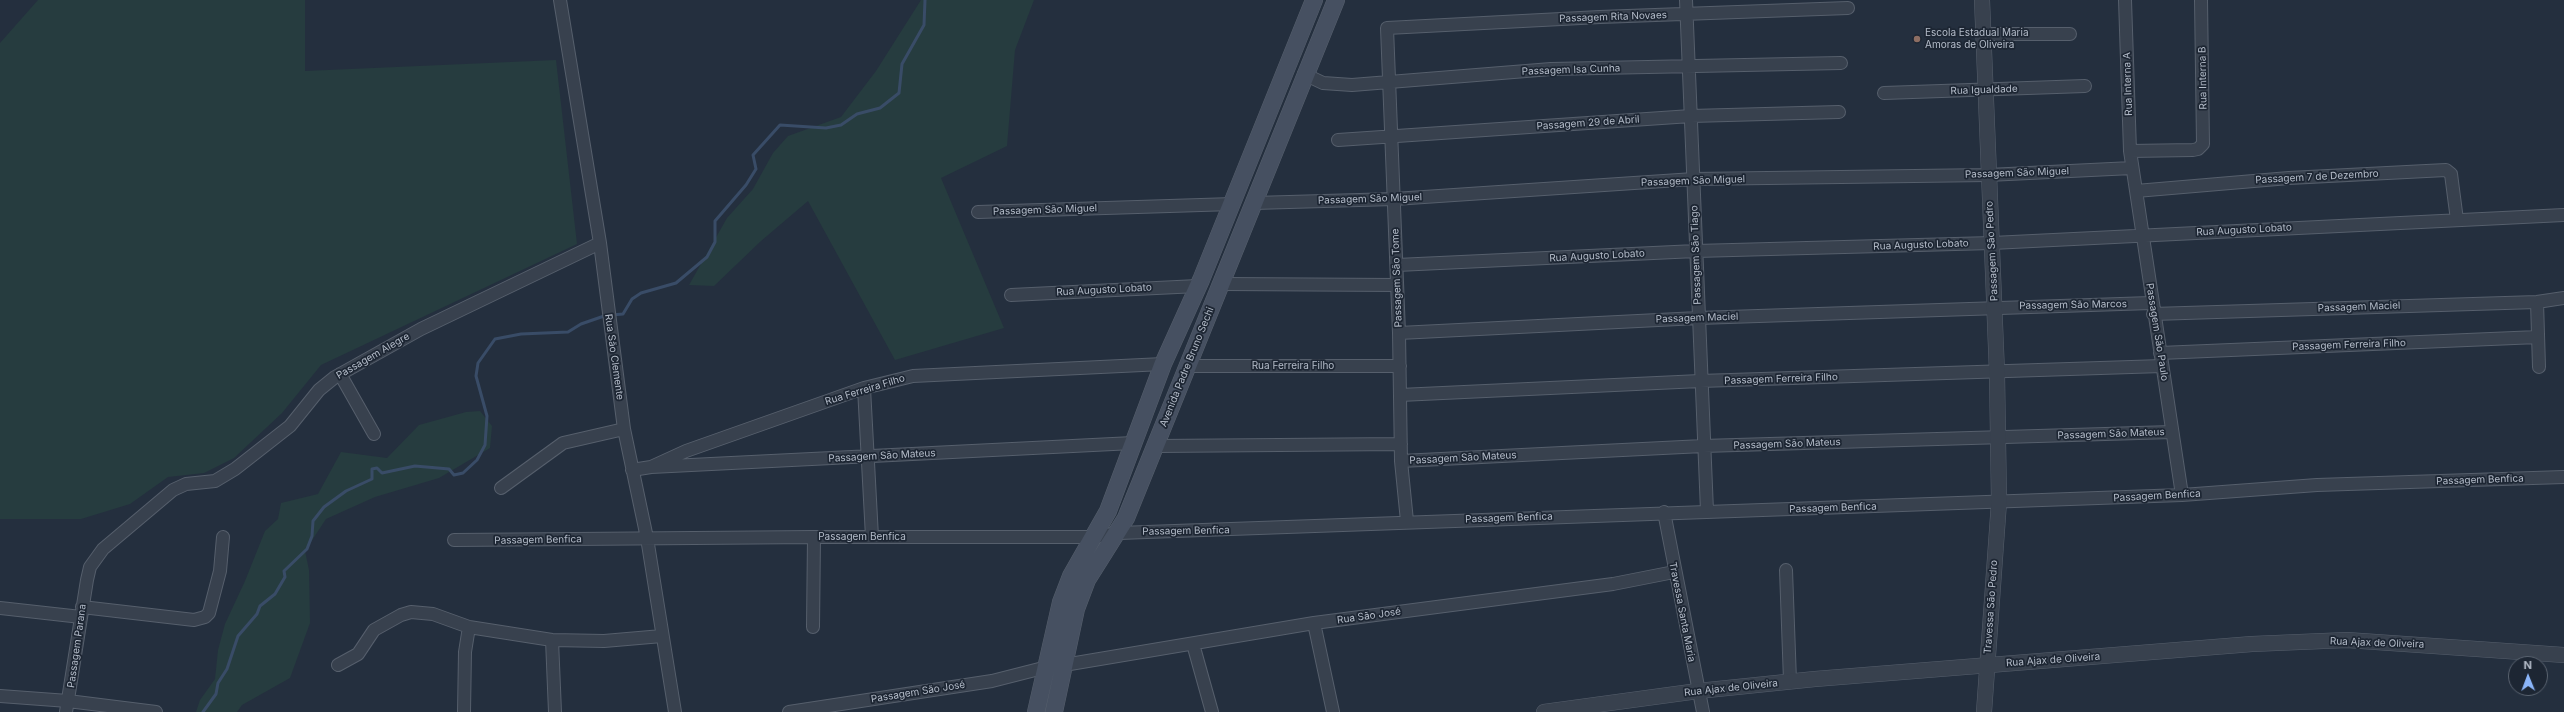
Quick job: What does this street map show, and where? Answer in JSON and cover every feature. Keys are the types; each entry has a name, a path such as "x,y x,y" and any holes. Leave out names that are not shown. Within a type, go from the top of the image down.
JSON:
{"main road":[{"path":"1036,712 1061,602 1071,576 1108,511 1163,364 1233,204 1314,0"},
{"name":"Avenida Padre Bruno Sechi","path":"1054,712 1076,609 1087,580 1118,533 1157,446 1172,401 1201,328 1222,284 1304,74 1336,0"}],"street":[{"name":"Rua São Clemente","path":"560,0 600,243 624,429 647,538 675,712"},
{"name":"Passagem São Tiago","path":"1686,0 1694,179 1700,381 1707,511"},
{"name":"Passagem São Pedro","path":"1982,0 1984,91 1997,373 1999,502"},
{"name":"Rua Interna A","path":"2125,0 2130,151 2132,168"},
{"name":"Rua Interna B","path":"2130,151 2193,150 2198,149 2203,144 2201,0"},
{"name":"Passagem Rita Novaes","path":"1386,36 1387,28 1393,26 1848,8"},
{"path":"1982,34 2070,34"},
{"name":"Passagem São Tome","path":"1386,36 1400,333 1401,461 1407,521"},
{"name":"Passagem Isa Cunha","path":"1304,74 1323,83 1352,85 1551,69 1841,63"},
{"name":"Rua Igualdade","path":"1884,93 1984,91 2085,86"},
{"name":"Passagem 29 de Abril","path":"1338,140 1691,116 1839,112"},
{"name":"Passagem São Miguel","path":"1254,203 1394,199 1694,179 1988,175 2132,168"},
{"name":"Passagem São Paulo","path":"2132,168 2152,308 2182,495"},
{"name":"Passagem 7 de Dezembro","path":"2136,191 2288,178 2446,170 2451,174 2457,220"},
{"name":"Passagem São Miguel","path":"978,212 1233,204"},
{"name":"Rua Augusto Lobato","path":"1397,265 1696,251 1992,243 2142,234 2564,215"},
{"name":"Passagem Alegre","path":"87,580 90,567 103,549 132,527 158,501 180,486 216,481 231,472 290,426 319,390 340,374 421,329 600,243"},
{"path":"1222,284 1397,285"},
{"name":"Rua Augusto Lobato","path":"1011,295 1198,286"},
{"name":"Passagem Maciel","path":"2152,308 2537,302 2564,298"},
{"path":"2537,302 2539,367"},
{"name":"Passagem Maciel","path":"1400,333 1698,318 1994,307"},
{"name":"Passagem São Marcos","path":"1994,307 2152,308"},
{"name":"Passagem Ferreira Filho","path":"2160,352 2538,337"},
{"name":"Rua Ferreira Filho","path":"651,467 686,451 864,388 913,376 1163,364"},
{"name":"Rua Ferreira Filho","path":"1186,366 1400,366"},
{"name":"Passagem Ferreira Filho","path":"1400,395 1700,381 1997,373 2162,366"},
{"path":"340,374 374,434"},
{"path":"864,388 872,537"},
{"path":"501,488 563,443 624,429"},
{"name":"Passagem São Mateus","path":"1401,461 1703,446 2172,432"},
{"name":"Passagem São Mateus","path":"632,470 651,467 1133,443"},
{"name":"Passagem São Mateus","path":"1157,446 1401,444"},
{"name":"Passagem Benfica","path":"454,540 814,536 1094,537 1118,533 1242,530 1407,521 1999,502 2182,495 2317,485 2564,477"},
{"name":"Travessa São Pedro","path":"1984,712 1999,502"},
{"name":"Travessa Santa Maria","path":"1664,512 1674,572 1703,712"},
{"path":"813,627 814,536"},
{"path":"0,608 194,620 205,617 209,613 220,571 223,537"},
{"path":"1786,570 1790,681"},
{"name":"Rua São José","path":"1064,664 1314,623 1613,584 1674,572"},
{"name":"Passagem Parana","path":"67,706 87,580"},
{"path":"338,665 358,654 374,630 401,614 411,612 433,614 469,628 552,640 604,641 662,636"},
{"path":"1314,623 1333,712"},
{"path":"464,712 465,652 469,628"},
{"path":"552,640 556,712"},
{"name":"Rua Ajax de Oliveira","path":"1544,712 1698,691 1790,681 1987,664 2252,644 2347,640 2564,654"},
{"path":"1193,644 1212,712"},
{"name":"Passagem São José","path":"789,712 992,681 1047,667"},
{"path":"0,696 67,706 156,712"}],"green space":[{"path":"38,0 305,0 305,71 556,60 577,244 321,365 282,413 234,458 204,473 168,477 130,504 81,519 0,519 0,43"},
{"path":"921,0 1034,0 1015,50 1007,146 941,178 1004,328 895,360 808,201 761,241 714,286 689,285 727,218 753,189 773,153 788,136 841,117 876,71"},
{"path":"480,411 492,426 490,448 439,478 375,497 326,519 305,551 309,570 310,623 290,678 242,705 237,712 196,712 200,700 215,679 218,650 225,624 245,581 265,531 278,519 281,503 318,494 341,452 387,458 419,425 466,412"}],"waterway":[{"path":"612,315 623,314 632,299 641,293 676,283 707,257 715,242 715,221 746,185 756,169 753,155 780,125 826,128 841,125 857,114 880,108 899,93 902,64 924,25 925,0"},
{"path":"203,712 216,694 218,683 227,669 238,636 257,614 260,606 275,594 285,577 284,571 307,549 312,536 313,521 324,507 346,491 372,479 372,469 377,468 382,473 415,466 449,469 454,475 463,473 477,460 485,445 487,416 476,376 478,363 495,339 521,334 568,332 581,324 607,315"}],"place":[{"name":"Escola Estadual Maria Amoras de Oliveira","path":"1917,39"}]}
